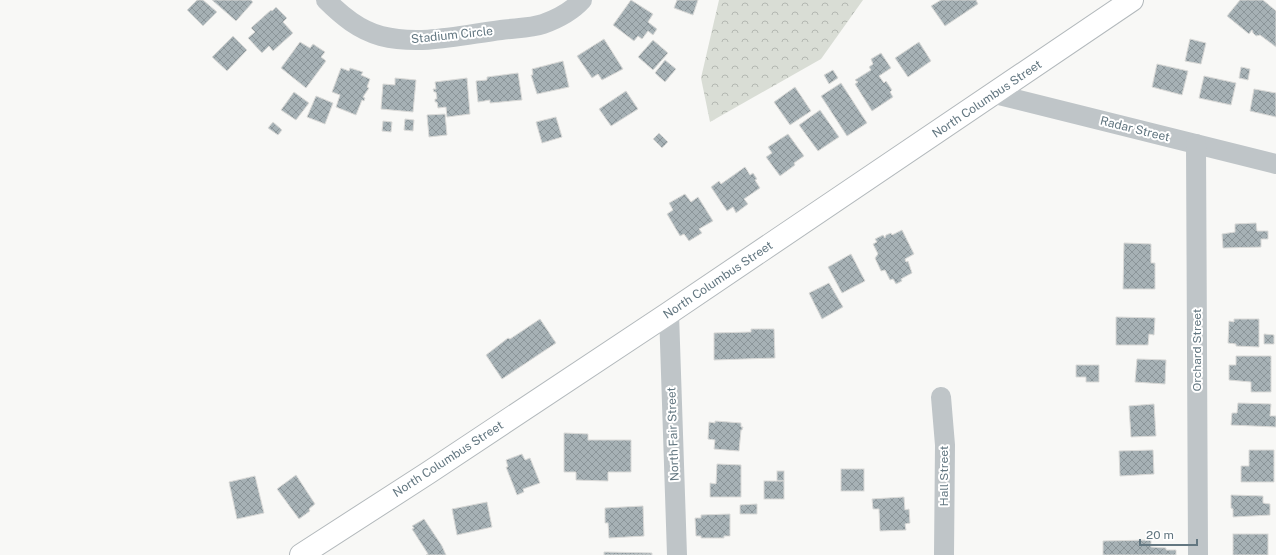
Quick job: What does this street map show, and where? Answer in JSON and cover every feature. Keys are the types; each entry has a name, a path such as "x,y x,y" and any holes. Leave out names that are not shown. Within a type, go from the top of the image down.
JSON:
{"main road":[{"name":"North Columbus Street","path":"301,555 428,473 669,313 1132,0"}],"street":[{"name":"Stadium Circle","path":"326,0 342,16 360,28 399,40 423,40 542,24 563,15 582,0"},
{"name":"Radar Street","path":"995,94 1276,164"},
{"name":"Orchard Street","path":"1196,144 1198,555"},
{"name":"North Fair Street","path":"669,313 677,555"},
{"name":"Hall Street","path":"941,397 945,445 944,555"}],"green space":[{"path":"719,0 863,0 821,59 710,122 701,78"}],"building":[{"path":"197,0 203,0 217,12 203,26 187,10"},
{"path":"212,0 251,0 253,2 236,21"},
{"path":"631,0 653,14 648,22 657,29 653,35 648,31 642,39 638,36 634,41 613,25"},
{"path":"677,0 698,0 693,15 674,8"},
{"path":"941,0 976,0 978,4 945,26 931,6"},
{"path":"1240,0 1263,0 1276,11 1276,47 1260,35 1256,36 1252,30 1249,34 1227,16"},
{"path":"276,7 287,18 283,22 293,33 273,51 269,46 262,53 248,38 255,32 251,28"},
{"path":"233,36 247,50 227,71 212,57"},
{"path":"604,39 623,69 602,80 598,74 592,78 577,56"},
{"path":"1190,39 1206,43 1201,64 1185,61"},
{"path":"653,40 668,53 653,70 638,57"},
{"path":"300,42 310,48 313,44 325,52 321,57 326,61 306,88 281,68"},
{"path":"919,42 931,61 908,77 895,58"},
{"path":"881,53 891,68 879,76 884,83 886,81 892,90 890,92 893,97 872,111 855,84 858,82 855,80 871,70 869,67 873,64 871,59"},
{"path":"665,60 676,69 665,82 655,73"},
{"path":"563,61 569,87 537,94 531,75 533,75 532,69"},
{"path":"1157,64 1188,71 1182,95 1152,87"},
{"path":"1241,67 1250,69 1248,80 1239,78"},
{"path":"341,68 349,71 350,68 363,72 361,75 370,79 367,87 369,88 363,97 365,98 364,101 362,100 356,115 336,107 340,95 332,92"},
{"path":"833,70 838,78 829,84 824,75"},
{"path":"518,73 522,100 490,103 490,100 478,102 476,81 487,80 487,77"},
{"path":"1204,76 1236,83 1231,105 1199,98"},
{"path":"395,78 416,80 413,112 381,109 383,84 395,85"},
{"path":"467,78 470,114 447,117 446,107 438,108 437,102 435,102 435,99 437,99 436,92 434,92 433,89 436,89 435,82"},
{"path":"841,83 867,123 847,136 821,96"},
{"path":"795,87 811,111 790,125 774,102"},
{"path":"1254,89 1276,93 1276,117 1250,111"},
{"path":"626,91 638,109 611,126 599,109"},
{"path":"294,92 309,103 296,120 281,110"},
{"path":"316,96 333,103 325,124 307,117"},
{"path":"820,110 839,137 818,151 799,125"},
{"path":"445,114 447,135 429,137 427,115"},
{"path":"556,117 562,137 542,143 536,122"},
{"path":"405,119 414,120 413,131 404,130"},
{"path":"383,121 392,122 391,132 382,131"},
{"path":"273,122 282,130 278,135 268,128"},
{"path":"659,133 668,142 662,148 653,139"},
{"path":"788,134 804,156 780,176 766,157 772,153 768,147"},
{"path":"745,167 750,175 753,173 760,188 744,199 748,204 736,213 733,207 727,211 711,187 719,181 721,184"},
{"path":"685,194 691,202 698,197 713,221 699,229 702,233 689,241 684,234 680,236 667,214 673,210 669,203"},
{"path":"1256,223 1257,231 1268,231 1268,239 1261,239 1261,247 1223,248 1222,234 1235,232 1235,224"},
{"path":"902,230 914,254 905,259 906,262 908,261 912,273 901,279 902,281 896,284 893,279 890,280 885,270 881,271 875,258 878,254 873,244 877,242 875,239 883,235 885,238 886,235 891,233 892,235"},
{"path":"1124,243 1151,244 1151,263 1155,263 1155,289 1123,289"},
{"path":"851,254 865,281 842,293 828,267"},
{"path":"829,283 843,307 822,319 809,293"},
{"path":"1116,317 1155,318 1154,335 1149,334 1148,345 1116,345"},
{"path":"540,319 556,343 502,379 486,355 508,338 510,339"},
{"path":"1234,319 1259,319 1259,347 1236,346 1236,344 1228,343 1229,321 1234,322"},
{"path":"751,329 774,329 775,358 714,360 714,333 751,332"},
{"path":"1264,334 1274,335 1274,344 1264,344"},
{"path":"1236,356 1271,356 1271,392 1251,392 1251,382 1229,380 1229,365 1236,365"},
{"path":"1137,359 1166,360 1165,384 1135,382"},
{"path":"1076,365 1099,365 1099,382 1086,382 1086,377 1076,377"},
{"path":"1238,403 1271,404 1270,416 1276,416 1276,427 1231,425 1232,413 1237,413"},
{"path":"1154,404 1156,436 1131,437 1129,406"},
{"path":"715,421 741,423 741,427 743,427 741,430 739,451 714,449 715,440 708,439 709,422 715,423"},
{"path":"564,433 588,434 588,440 631,440 631,472 608,472 608,481 576,480 576,472 564,472"},
{"path":"1153,450 1154,474 1120,476 1119,451"},
{"path":"1249,450 1274,450 1274,482 1241,482 1241,466 1249,466"},
{"path":"522,454 525,460 530,458 540,483 523,489 524,492 517,495 506,467 508,467 506,460"},
{"path":"717,464 741,465 741,497 710,497 710,483 716,484"},
{"path":"841,469 864,469 864,491 841,491"},
{"path":"777,471 784,471 784,481 777,481"},
{"path":"296,475 315,504 309,509 310,511 299,519 277,489"},
{"path":"255,476 264,513 237,519 229,482"},
{"path":"764,481 784,481 784,499 764,499"},
{"path":"1231,495 1263,496 1263,503 1270,504 1270,515 1233,517"},
{"path":"904,497 905,510 909,509 910,523 905,524 906,530 880,531 879,509 873,509 872,499"},
{"path":"487,502 492,527 457,535 452,509"},
{"path":"757,504 757,514 740,514 740,505"},
{"path":"643,506 644,536 609,538 608,523 605,523 605,508"},
{"path":"730,514 730,536 724,536 724,538 701,538 701,536 696,536 695,518 701,518 701,515"},
{"path":"424,519 442,546 446,555 426,555 428,554 412,529 414,528 412,526"},
{"path":"1233,534 1268,534 1268,555 1233,555"},
{"path":"1151,540 1151,547 1176,550 1176,555 1103,555 1103,541"},
{"path":"604,552 652,553 652,555 604,555"}]}
